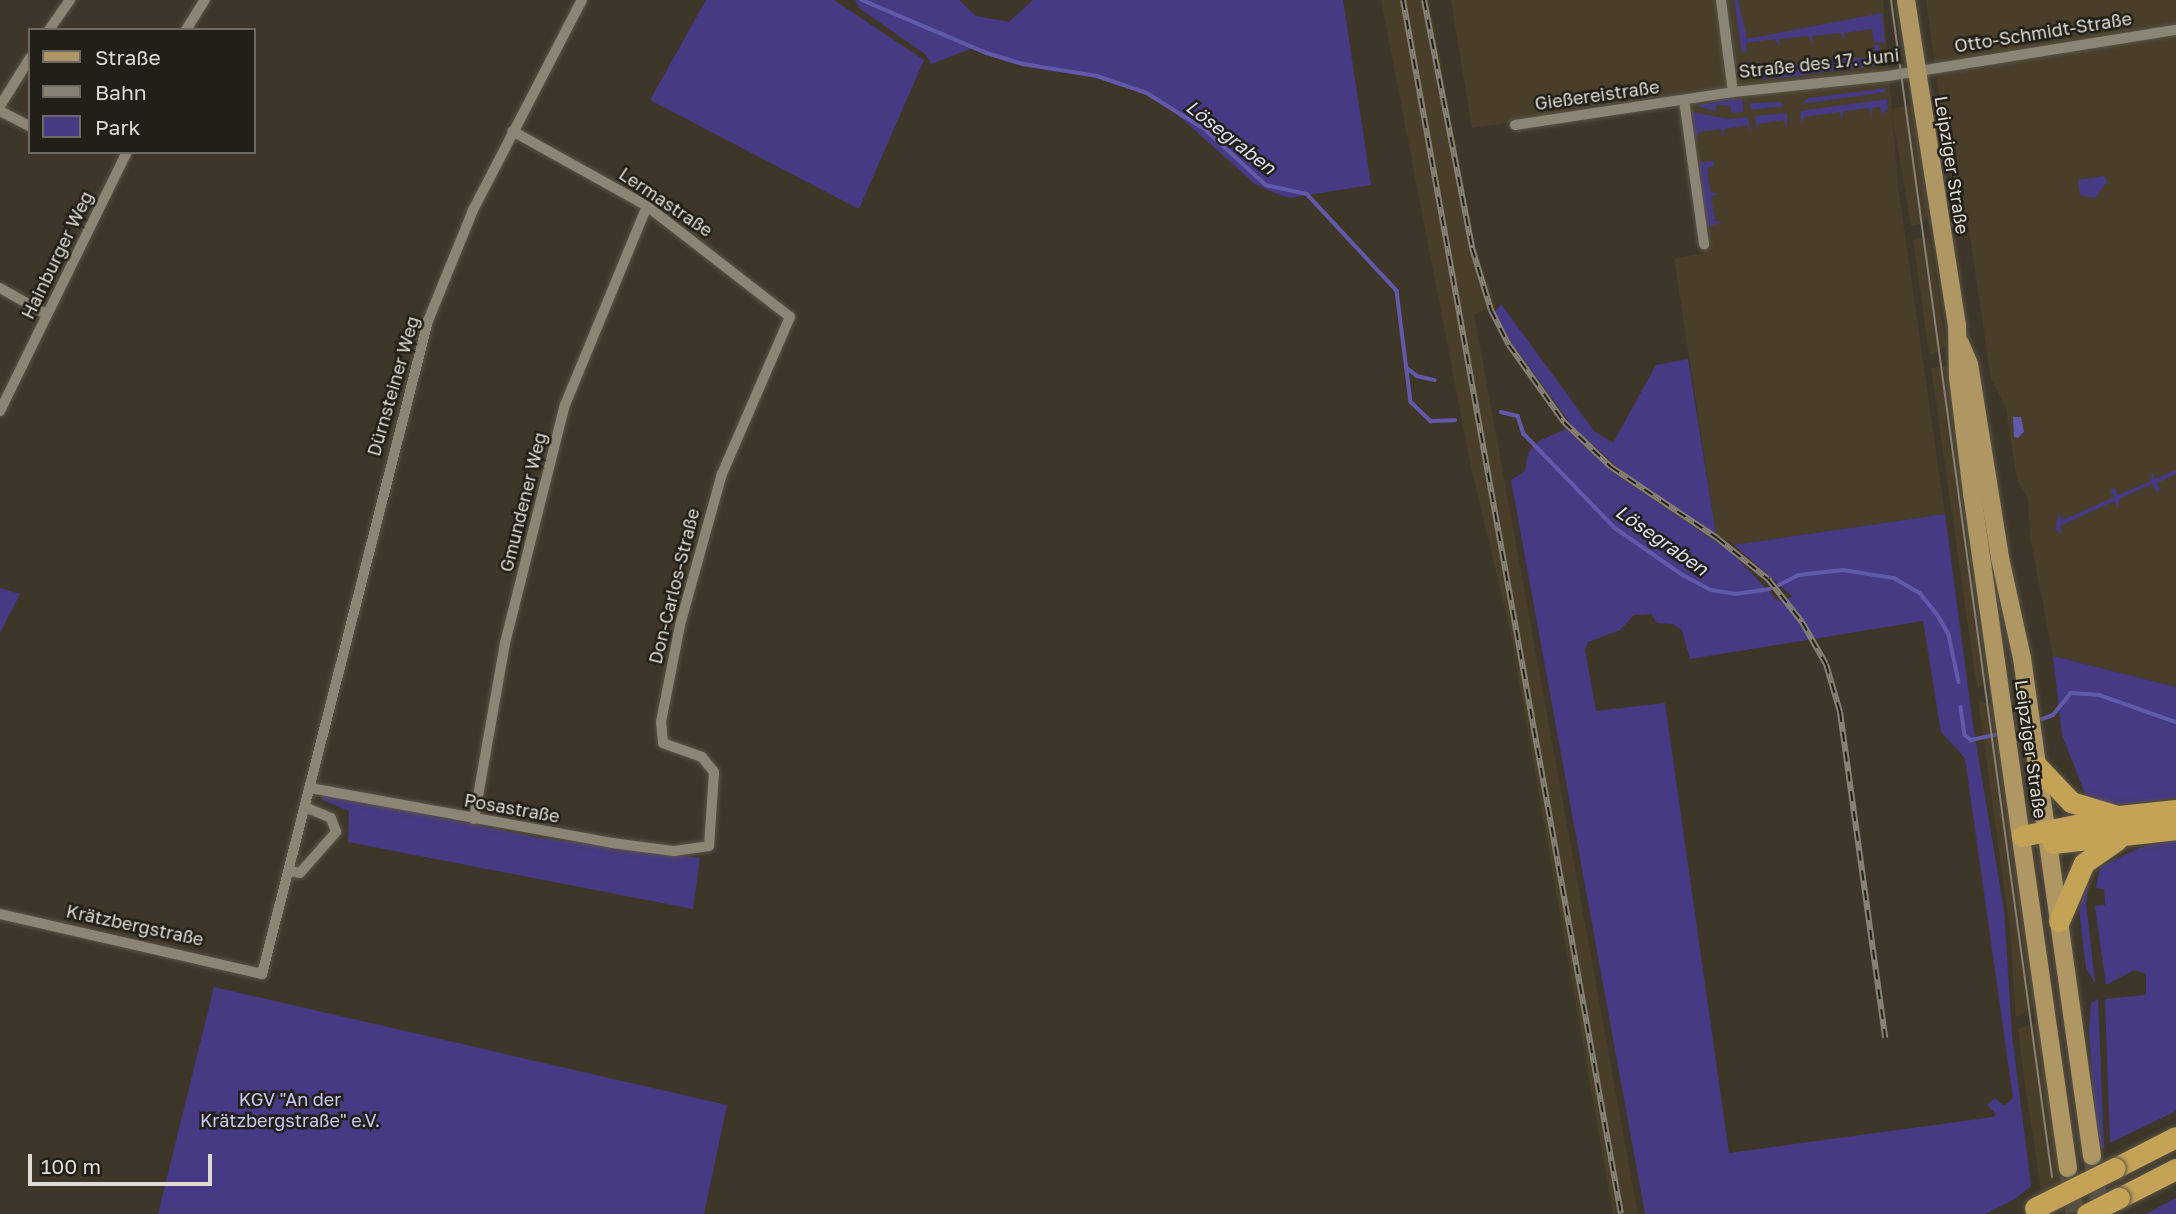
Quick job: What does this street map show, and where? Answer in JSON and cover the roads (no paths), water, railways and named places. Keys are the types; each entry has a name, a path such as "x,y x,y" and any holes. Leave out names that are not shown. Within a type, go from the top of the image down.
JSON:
{"highway":[{"path":"2038,766 2070,802 2119,816"},
{"path":"2022,841 2047,837 2119,816 2176,810"},
{"path":"2047,837 2125,837 2176,829"},
{"path":"2059,920 2084,863 2125,837"},
{"path":"2029,1211 2176,1138"},
{"path":"2087,1214 2176,1169"}],"main road":[{"name":"Leipziger Straße","path":"1906,0 1958,336 1958,377 2068,1168"},
{"name":"Leipziger Straße","path":"1958,336 1969,365 2000,558 2022,658 2092,1156"}],"street":[{"path":"50,28 69,0"},
{"path":"187,28 205,0"},
{"name":"Dürnsteiner Weg","path":"262,974 428,321 473,210 582,0"},
{"name":"Straße des 17. Juni","path":"1721,0 1733,92 1915,71"},
{"name":"Otto-Schmidt-Straße","path":"1915,71 2176,30"},
{"path":"28,61 0,109 28,125"},
{"name":"Gießereistraße","path":"1515,125 1733,92"},
{"name":"Gießereistraße","path":"1684,100 1704,245"},
{"name":"Lermastraße","path":"512,131 647,206 790,317"},
{"name":"Hainburger Weg","path":"0,411 126,154"},
{"name":"Gmundener Weg","path":"474,819 505,643 565,405 647,206"},
{"path":"0,288 46,314"},
{"name":"Don-Carlos-Straße","path":"709,846 714,772 702,757 663,743 661,722 680,625 722,474 790,317"},
{"name":"Posastraße","path":"310,788 631,846 674,850 709,846"},
{"path":"289,871 300,873 336,832 331,818 305,807"},
{"name":"Krätzbergstraße","path":"0,914 262,974"}],"waterway":[{"name":"Lösegraben","path":"862,0 987,53 1023,64 1097,76 1147,93 1206,130 1266,185 1307,194 1397,291 1411,402 1431,421 1455,420"},
{"path":"1406,367 1417,376 1435,380"},
{"name":"Lösegraben","path":"1501,412 1518,416 1524,434 1615,528 1683,575 1711,590 1735,594 1770,589"},
{"name":"Lösegraben","path":"1779,585 1799,575 1843,570 1894,578 1920,593 1937,614 1949,635 1959,682"},
{"name":"Lösegraben","path":"2040,720 2053,715 2071,693 2099,695 2176,722"},
{"name":"Lösegraben","path":"1961,707 1965,735 1971,740 1999,734"}],"tunnel":[{"path":"2092,1156 2101,1214"},
{"path":"2068,1168 2075,1214"}],"tram line":[{"path":"1891,0 2052,1177"}],"railway":[{"path":"1403,0 1621,1214"},
{"path":"1424,0 1472,248 1491,310 1509,345 1564,422 1611,467 1717,538 1768,579 1802,622 1826,664 1840,712 1885,1038"}],"park label":[{"name":"KGV \"An der Krätzbergstraße\" e.V.","path":"290,1110"}]}
